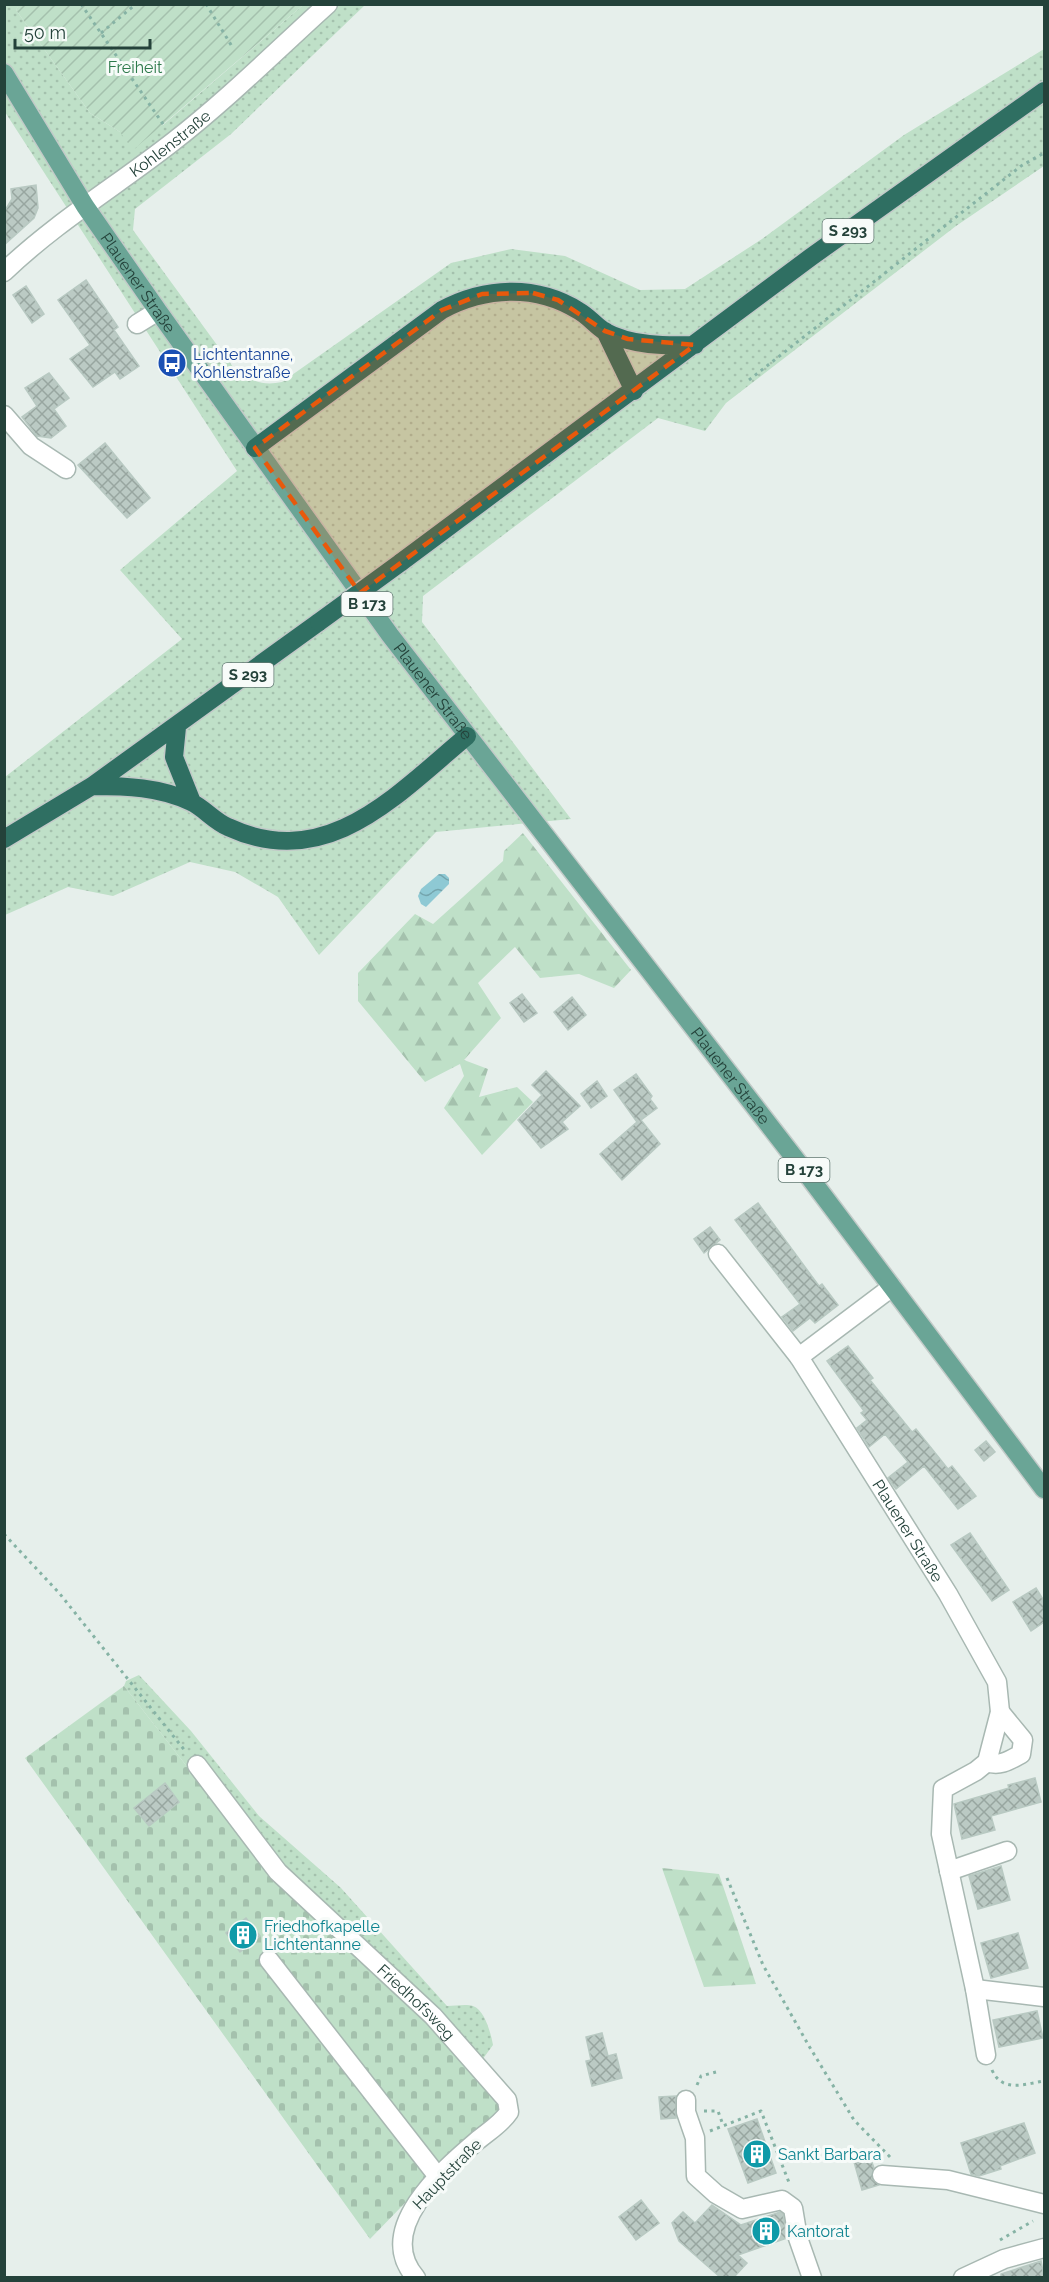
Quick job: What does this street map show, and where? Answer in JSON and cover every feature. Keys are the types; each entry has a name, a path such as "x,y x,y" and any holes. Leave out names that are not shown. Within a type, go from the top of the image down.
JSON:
{"highway":[{"name":"S 293","path":"4,840 92,786 177,727 634,391 840,236 1044,91"},
{"path":"255,448 418,326 461,300 507,291 533,293 558,300 579,311 605,331 647,344 695,345"},
{"path":"605,331 634,391"},
{"path":"177,727 174,757 192,802"},
{"path":"92,786 146,788 192,802 210,816 243,834 283,842 314,840 338,833 358,821 467,736"}],"main road":[{"name":"Plauener Straße","path":"4,73 86,206 255,448 467,736 892,1287 1044,1490"}],"street":[{"name":"Kohlenstraße","path":"4,272 86,206 175,141 328,4"},
{"path":"137,324 158,311"},
{"path":"4,415 32,446 66,469"},
{"name":"Plauener Straße","path":"718,1254 799,1358 948,1594 997,1682 1000,1712 987,1762"},
{"path":"799,1358 892,1287"},
{"path":"986,2055 975,1989 941,1834 943,1789 976,1771 987,1762 994,1764 1006,1762 1021,1754 1023,1740 1000,1712"},
{"name":"Friedhofsweg","path":"197,1765 278,1872 433,2016 507,2100 509,2112"},
{"path":"949,1871 1007,1851"},
{"path":"269,1960 440,2178"},
{"path":"975,1989 1044,1997"},
{"path":"686,2100 686,2112 695,2138 696,2176 717,2194 742,2209 782,2200 793,2208 798,2238 812,2277"},
{"name":"Hauptstraße","path":"416,2277 408,2268 401,2234 411,2210 477,2141 504,2120 509,2112"},
{"path":"882,2175 948,2180 1044,2204"},
{"path":"963,2277 1004,2259 1044,2248"}],"path":[{"path":"81,4 175,141"},
{"path":"101,33 136,4"},
{"path":"206,4 233,48"},
{"path":"749,380 1021,166 1044,153"},
{"path":"4,1534 60,1594 197,1765"},
{"path":"727,1878 763,1965 854,2120 908,2177"},
{"path":"986,2055 996,2078 1010,2087 1044,2081"},
{"path":"695,2138 761,2111 792,2189"}],"highlighted area":[{"path":"533,293 558,300 605,331 628,339 695,345 360,593 255,448 442,310 482,294"}],"green space":[{"name":"Freiheit","path":"19,4 303,5 133,150 120,132 90,113 16,10"},
{"path":"5,5 19,5 16,10 90,113 120,132 163,125 303,5 365,5 231,134 135,209 133,230 236,371 263,383 282,382 451,263 511,249 565,256 640,290 685,289 762,239 904,135 1044,49 1044,166 956,226 726,403 705,431 658,418 423,596 422,622 571,819 436,832 319,955 278,897 235,872 190,862 113,896 68,887 5,915 5,777 182,639 120,570 237,471 5,112"},
{"path":"523,833 631,970 614,988 579,974 540,978 515,947 478,983 501,1018 464,1060 488,1069 479,1097 517,1087 533,1102 482,1155 444,1108 464,1076 460,1064 425,1082 358,1001 358,973 415,914 433,924 503,861 504,851"},
{"path":"139,1675 191,1731 259,1816 341,1888 447,2006 470,2005 481,2012 487,2023 493,2045 474,2071 278,1883 124,1686 126,1681"},
{"path":"124,1686 278,1883 428,2019 502,2110 436,2171 370,2239 25,1758"},
{"path":"662,1868 719,1874 756,1984 704,1987"}],"water":[{"path":"439,874 445,874 449,878 449,884 426,907 421,904 418,896 421,889"}],"building":[{"path":"36,185 38,208 34,218 4,245 4,212 12,199 11,189"},
{"path":"86,280 118,327 114,330 139,366 120,379 115,372 93,387 70,359 90,345 58,300"},
{"path":"26,286 44,314 32,323 13,295"},
{"path":"49,373 69,398 54,409 66,426 51,438 37,436 22,417 37,406 25,388"},
{"path":"105,443 150,498 127,518 78,465"},
{"path":"522,994 537,1013 524,1022 510,1003"},
{"path":"572,997 586,1015 568,1030 554,1012"},
{"path":"546,1071 580,1106 562,1122 568,1129 541,1148 518,1120 542,1095 532,1085"},
{"path":"636,1074 652,1096 650,1099 657,1108 641,1120 660,1144 622,1180 600,1154 637,1122 614,1090"},
{"path":"597,1081 607,1096 591,1108 581,1094"},
{"path":"758,1203 819,1286 822,1284 838,1305 815,1323 810,1318 793,1331 782,1317 800,1304 735,1220"},
{"path":"710,1227 720,1240 704,1253 694,1239"},
{"path":"848,1346 873,1378 870,1380 912,1432 916,1429 948,1469 952,1466 976,1496 958,1509 924,1466 896,1489 888,1478 908,1462 885,1434 869,1447 857,1428 867,1420 861,1413 864,1411 827,1361"},
{"path":"986,1441 995,1452 984,1461 975,1450"},
{"path":"970,1533 1009,1590 992,1601 951,1545"},
{"path":"1036,1588 1044,1601 1044,1622 1031,1631 1013,1602"},
{"path":"1035,1778 1041,1802 991,1816 995,1830 962,1839 954,1804"},
{"path":"165,1783 179,1802 149,1826 134,1808"},
{"path":"1001,1866 1010,1900 978,1909 969,1876"},
{"name":"Friedhofkapelle Lichtentanne","path":"246,1918 260,1936 240,1952 226,1933"},
{"path":"1018,1933 1028,1968 991,1978 981,1943"},
{"path":"1037,2011 1043,2038 999,2047 993,2020"},
{"path":"602,2033 608,2056 616,2054 622,2078 592,2086 586,2061 591,2060 586,2037"},
{"path":"676,2096 676,2118 661,2119 659,2097"},
{"name":"Sankt Barbara","path":"757,2119 776,2173 748,2183 728,2129"},
{"path":"1024,2123 1035,2153 1000,2166 1001,2169 979,2176 971,2174 961,2143"},
{"path":"870,2157 874,2168 872,2179 879,2185 862,2190 854,2162"},
{"path":"641,2200 659,2223 636,2240 619,2217"},
{"path":"712,2205 741,2225 780,2212 783,2214 787,2238 738,2255 747,2263 734,2277 720,2277 679,2241 672,2223 683,2212 695,2223"},
{"path":"1041,2261 1044,2277 1001,2277 1001,2274"}],"place":[{"name":"Lichtentanne, Kohlenstraße","path":"172,363"},
{"name":"Friedhofkapelle Lichtentanne","path":"243,1935"},
{"name":"Sankt Barbara","path":"757,2154"},
{"name":"Kantorat","path":"766,2231"}]}
